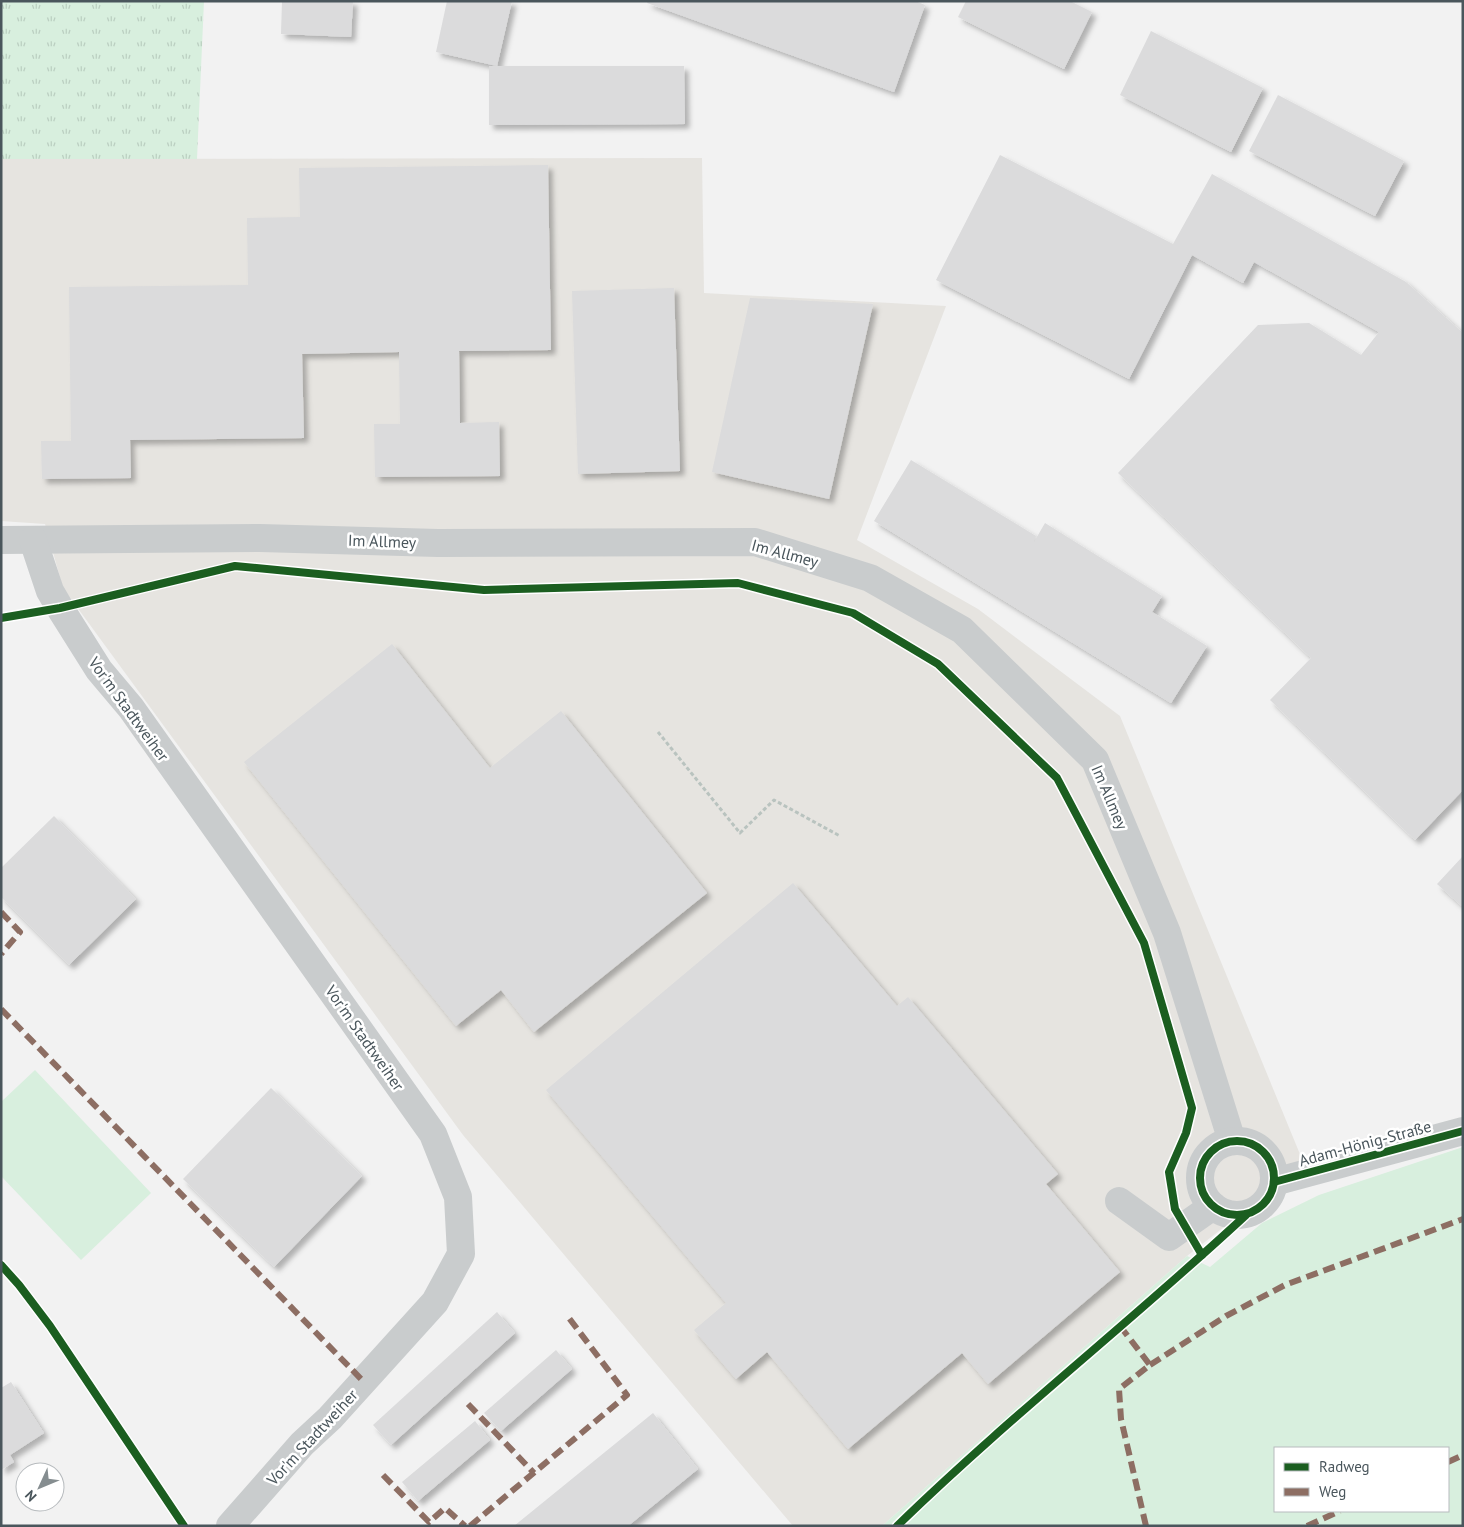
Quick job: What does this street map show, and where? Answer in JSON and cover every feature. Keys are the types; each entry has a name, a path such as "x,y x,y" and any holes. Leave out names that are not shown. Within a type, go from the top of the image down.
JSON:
{"street":[{"name":"Im Allmey","path":"1,540 260,538 438,543 755,542 870,578 962,630 1095,760 1167,933 1232,1141"},
{"name":"Vor'm Stadtweiher","path":"33,540 50,591 99,670 131,708 433,1134 458,1197 460,1254 435,1302 330,1418 302,1444 230,1526"},
{"name":"Adam-Hönig-Straße","path":"1274,1182 1463,1131"},
{"path":"1232,1141 1243,1142 1254,1145 1263,1151 1270,1160 1274,1171 1274,1182 1272,1193 1266,1203 1251,1213 1234,1216 1213,1206 1205,1196 1201,1186 1200,1173 1204,1162 1220,1145 1232,1141"},
{"path":"1119,1201 1169,1237 1213,1206"}],"path":[{"path":"658,732 740,834 774,800 840,836"}],"shaded area":[{"path":"702,158 704,293 946,306 857,540 978,609 1120,716 1304,1164 1187,1256 882,1526 793,1526 463,1135 63,588 45,524 1,521 1,159"}],"green space":[{"path":"1,1 204,1 197,159 1,159"},
{"path":"35,1070 151,1193 81,1260 1,1176 1,1102"},
{"path":"1463,1147 1463,1526 882,1526 1187,1256 1210,1267 1262,1223 1319,1195"}],"building":[{"path":"282,1 353,1 351,37 281,34"},
{"path":"447,1 512,1 497,66 436,52"},
{"path":"648,1 915,1 925,5 894,92 647,3"},
{"path":"966,1 1070,1 1092,12 1064,69 958,17"},
{"path":"1151,31 1263,88 1231,152 1120,95"},
{"path":"489,66 684,66 685,124 489,125"},
{"path":"1278,95 1404,161 1375,216 1249,151"},
{"path":"1000,155 1173,244 1212,174 1406,282 1463,333 1463,790 1415,840 1270,700 1311,658 1118,473 1258,325 1309,323 1361,355 1379,332 1254,262 1243,283 1192,255 1129,379 936,280"},
{"path":"548,165 551,350 459,351 460,423 499,422 500,476 375,477 374,424 400,424 399,352 302,354 304,438 130,440 131,478 42,479 41,441 71,441 69,287 248,285 247,218 300,217 299,168"},
{"path":"674,288 680,471 578,474 572,291"},
{"path":"750,298 873,304 829,499 712,472"},
{"path":"911,460 1036,536 1034,542 1045,523 1162,596 1152,612 1207,646 1171,703 874,521"},
{"path":"392,644 490,768 561,711 707,893 534,1032 501,990 456,1026 244,762"},
{"path":"54,816 136,899 69,965 1,897 1,868"},
{"path":"1463,856 1463,907 1437,884"},
{"path":"793,883 897,1006 908,997 1058,1174 1046,1184 1120,1272 988,1384 962,1353 848,1449 767,1352 736,1379 694,1330 726,1303 546,1090"},
{"path":"271,1088 362,1176 274,1267 183,1179"},
{"path":"497,1312 515,1333 391,1445 373,1425"},
{"path":"556,1350 572,1369 501,1431 484,1413"},
{"path":"11,1382 44,1433 10,1455 14,1462 1,1470 1,1388"},
{"path":"653,1413 698,1469 628,1526 514,1526"},
{"path":"475,1421 490,1440 418,1501 402,1482"}],"marked path":[{"path":"1,912 20,932 1,954"},
{"path":"1,1009 364,1382"},
{"path":"1150,1365 1226,1316 1285,1285 1463,1219"},
{"path":"470,1526 627,1395 566,1314"},
{"path":"1120,1326 1150,1365 1119,1389 1121,1419 1146,1526"},
{"path":"468,1404 534,1473"},
{"path":"1449,1462 1463,1455"},
{"path":"383,1475 429,1522 445,1508 465,1526"},
{"path":"1307,1526 1338,1512"}],"cycle path":[{"path":"1,618 60,608 235,566 484,590 738,583 853,613 938,664 1057,778 1144,943 1192,1108 1186,1133 1169,1172 1175,1209 1202,1255"},
{"path":"1274,1182 1463,1131"},
{"path":"1237,1141 1258,1147 1268,1157 1274,1178 1268,1199 1258,1209 1237,1215 1216,1209 1206,1199 1200,1178 1206,1157 1216,1147 1237,1141"},
{"path":"897,1526 983,1446 1246,1215"},
{"path":"1,1265 19,1285 50,1326 184,1526"}]}
